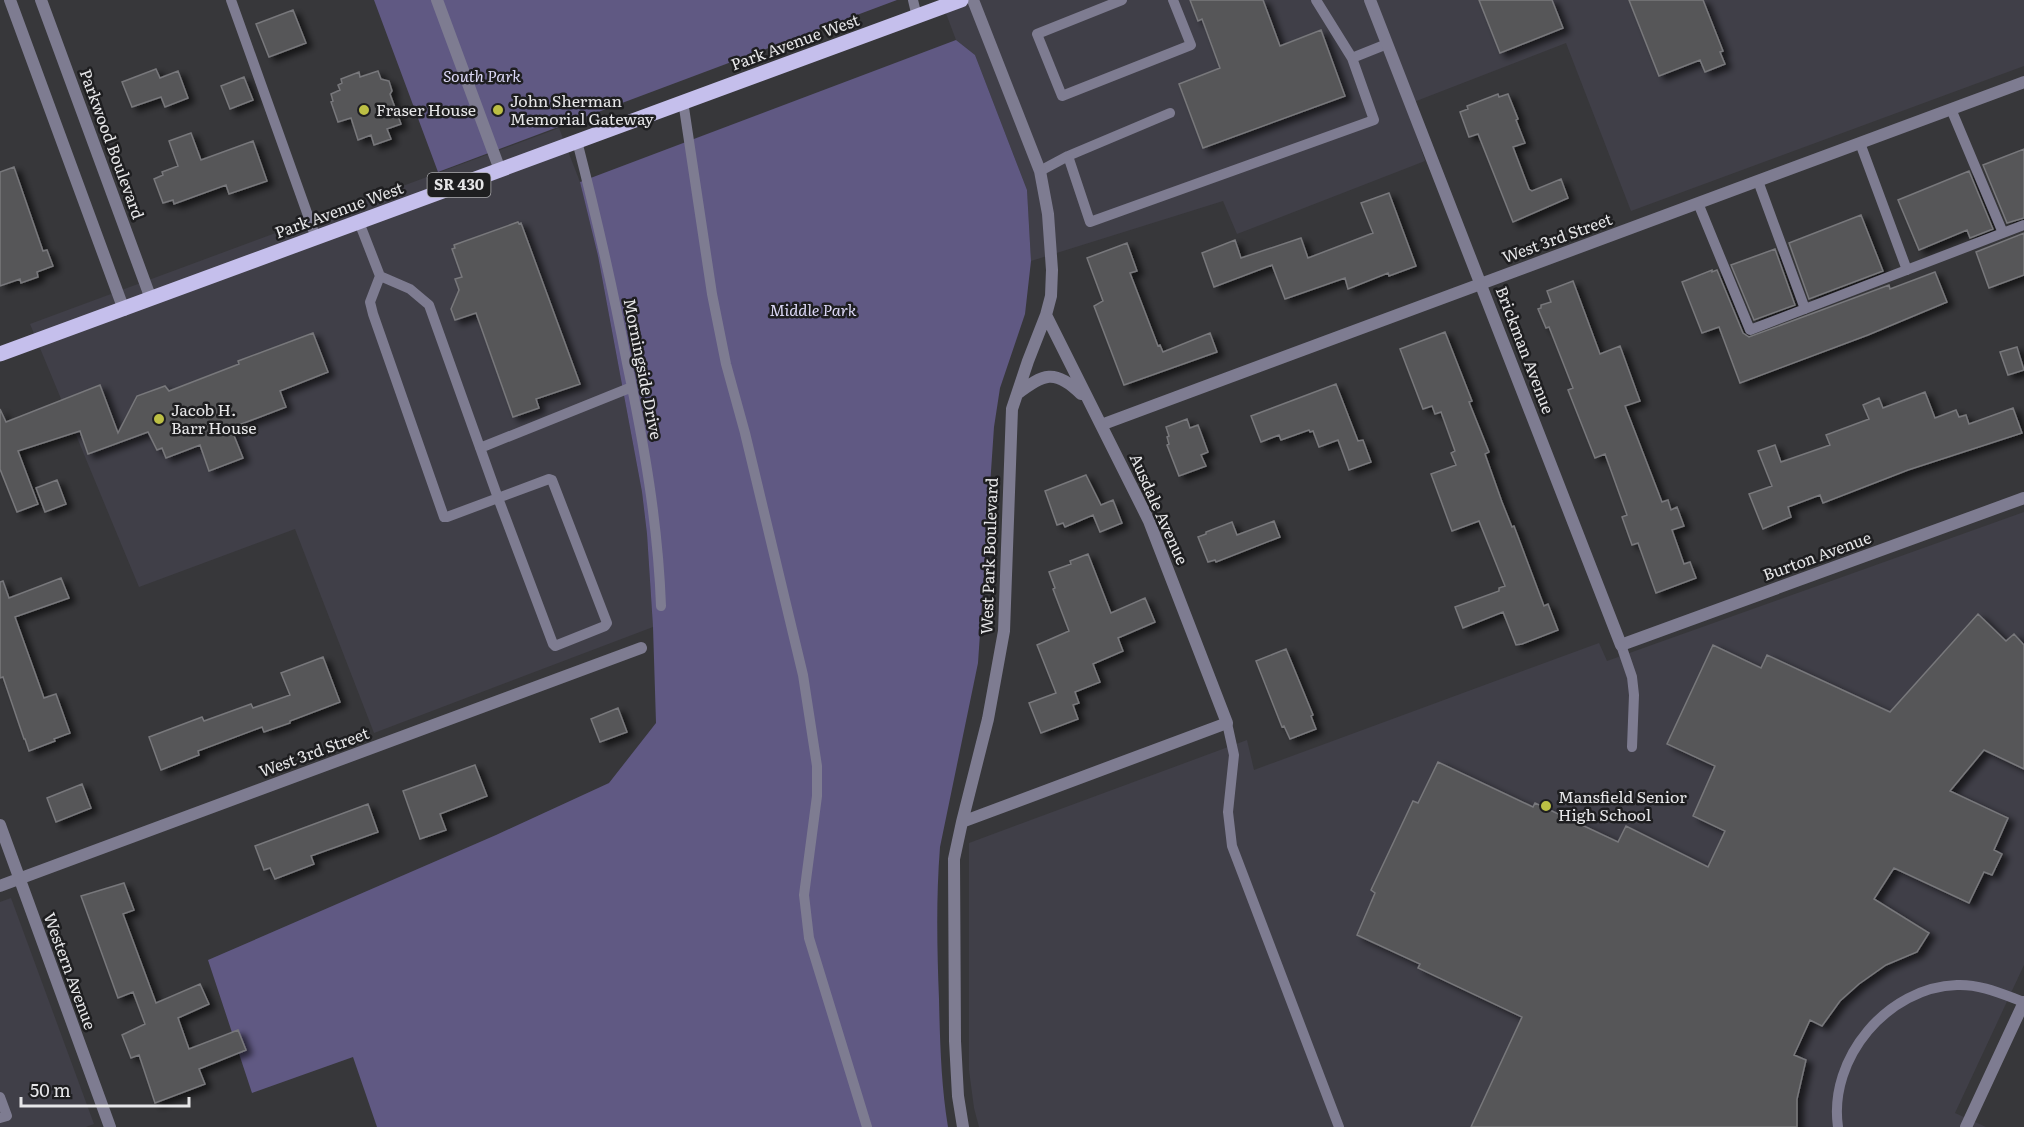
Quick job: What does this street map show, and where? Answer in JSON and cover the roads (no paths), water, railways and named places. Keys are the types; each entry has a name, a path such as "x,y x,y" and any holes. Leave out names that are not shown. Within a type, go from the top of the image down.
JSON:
{"main road":[{"name":"Park Avenue West","path":"0,354 961,0"}],"street":[{"path":"10,0 124,310"},
{"name":"Parkwood Boulevard","path":"41,0 151,299"},
{"path":"437,0 500,170"},
{"name":"West Park Boulevard","path":"963,1127 956,1067 954,859 988,719 1004,631 1011,423 1016,395 1046,315 1052,270 1048,214 1040,171 973,0"},
{"name":"Brickman Avenue","path":"1370,0 1621,645"},
{"name":"West 3rd Street","path":"1101,424 2024,82"},
{"name":"Ausdale Avenue","path":"1046,315 1149,521 1227,723"},
{"path":"1016,395 1035,380 1046,376 1060,377 1071,384 1090,404"},
{"name":"Burton Avenue","path":"1621,645 2024,498"},
{"name":"West 3rd Street","path":"0,886 640,648"},
{"path":"962,822 1227,723"},
{"name":"Western Avenue","path":"0,825 110,1127"},
{"path":"1966,1127 2024,1002"}],"lane":[{"path":"231,0 316,238"},
{"path":"913,0 918,16"},
{"path":"1122,0 1036,34 1062,96 1191,45 1173,0"},
{"path":"1068,156 1090,222 1374,120 1352,58 1316,0"},
{"path":"1352,58 1388,44"},
{"path":"683,101 712,294 726,364 745,433 802,675 816,766 817,796 804,895 809,938 867,1127"},
{"path":"1951,109 2003,233"},
{"path":"1040,171 1068,156 1170,112"},
{"name":"Morningside Drive","path":"577,141 598,226 632,387 657,531 661,606"},
{"path":"1860,143 1906,270"},
{"path":"1758,181 1805,309"},
{"path":"1698,203 1750,330 2024,225"},
{"path":"359,222 380,276 370,302 373,314 443,515 447,517 498,498 549,479 554,482 606,623 605,627 554,645 498,498 429,305 410,289 380,276"},
{"path":"480,448 632,387"},
{"path":"1621,645 1632,677 1634,695 1632,747"},
{"path":"1227,723 1234,755 1228,812 1232,846 1339,1127"},
{"path":"1838,1127 1836,1115 1845,1068 1855,1048 1870,1028 1891,1009 1927,990 1954,985 1976,986 2024,1002"},
{"path":"0,1096 7,1116 0,1118"}],"place":[{"name":"Fraser House","path":"364,110"},
{"name":"John Sherman Memorial Gateway","path":"498,110"},
{"name":"Jacob H. Barr House","path":"159,419"},
{"name":"Mansfield Senior High School","path":"1546,806"}],"park label":[{"name":"South Park","path":"482,76"},
{"name":"Middle Park","path":"813,310"}]}
